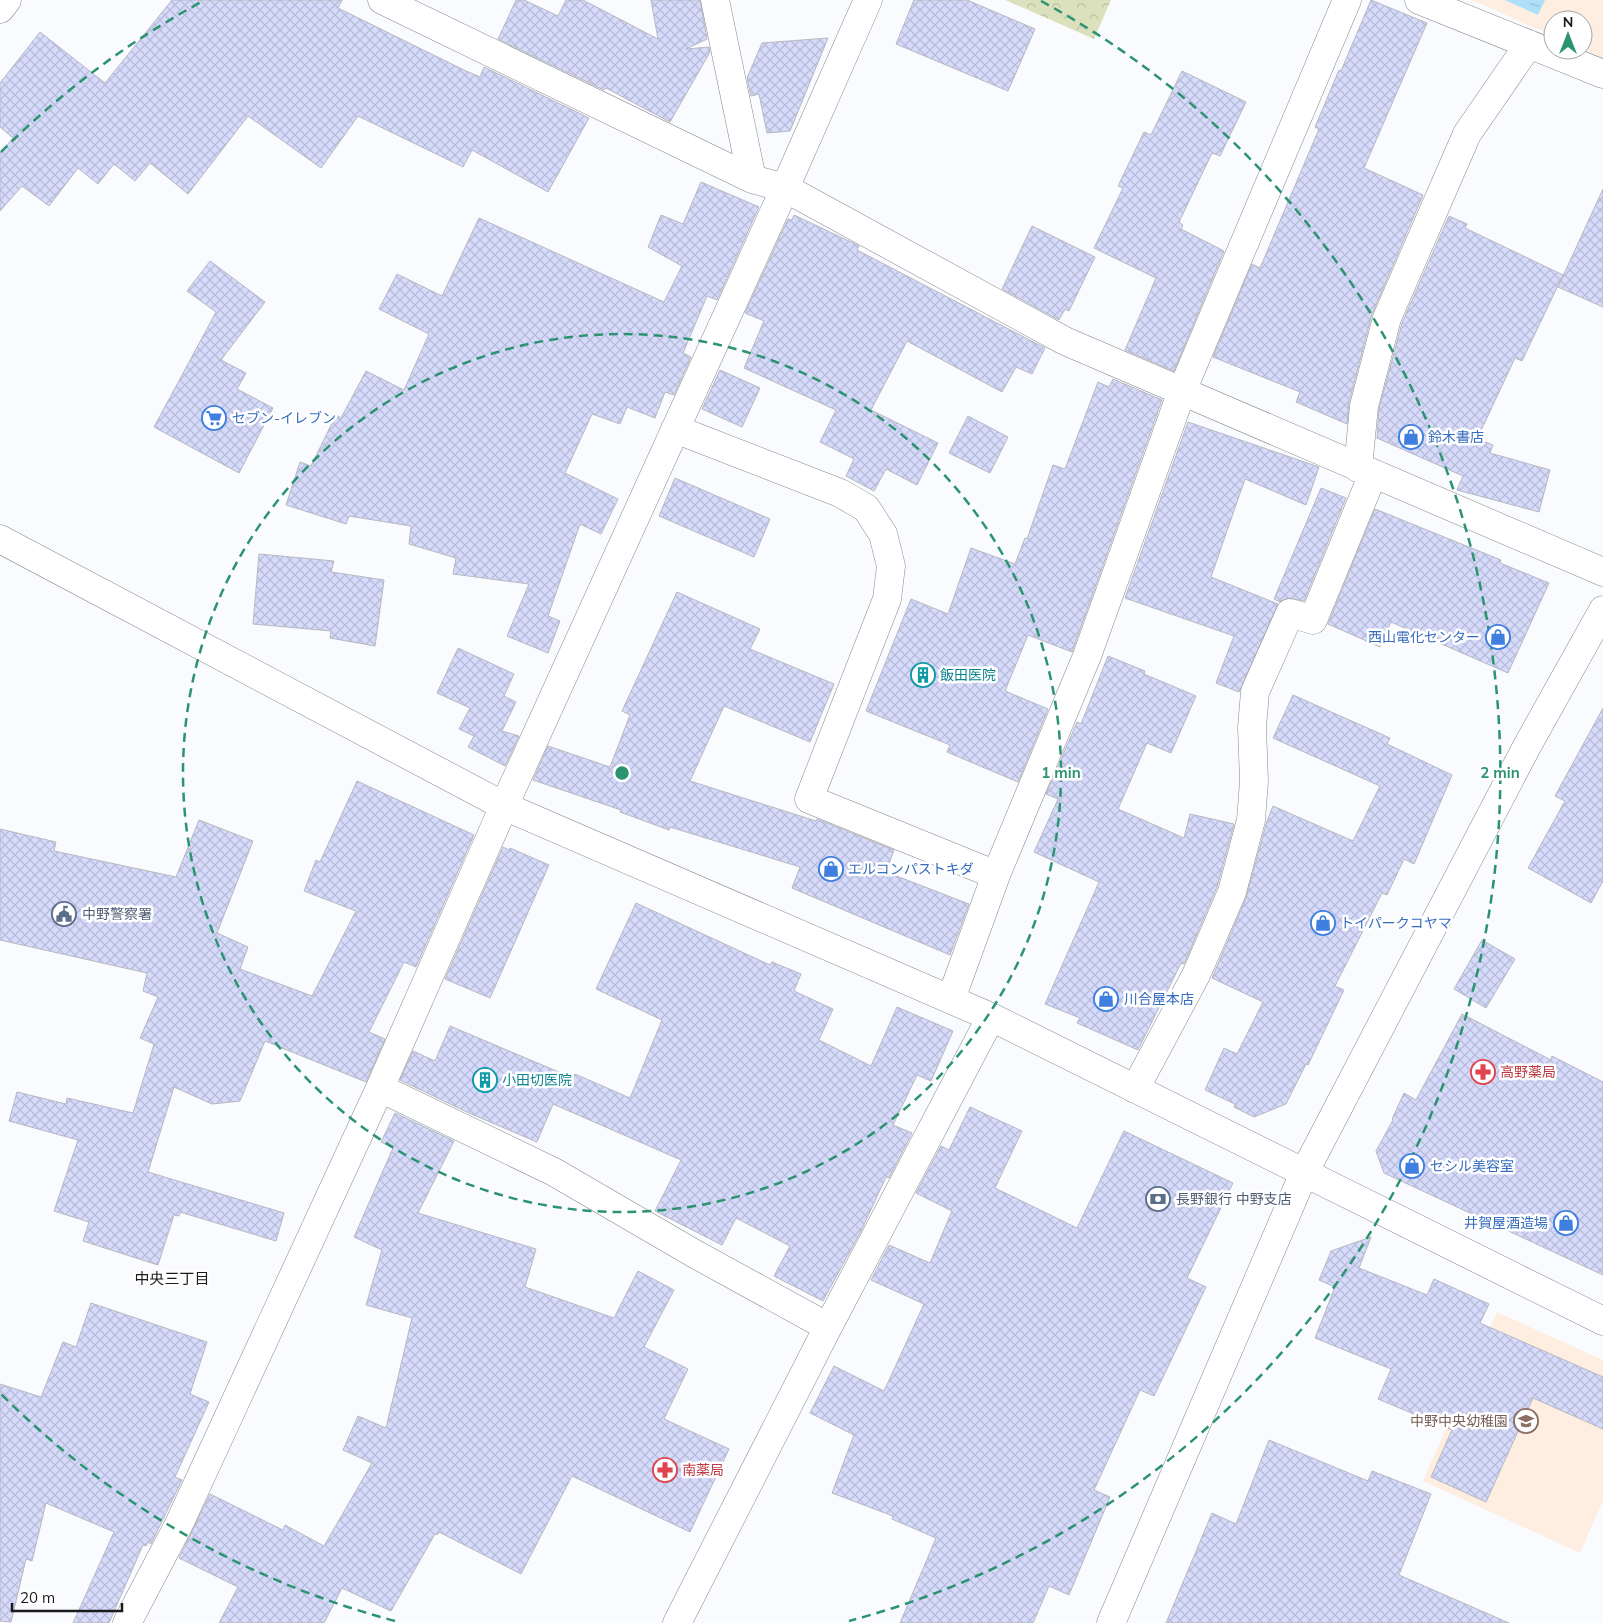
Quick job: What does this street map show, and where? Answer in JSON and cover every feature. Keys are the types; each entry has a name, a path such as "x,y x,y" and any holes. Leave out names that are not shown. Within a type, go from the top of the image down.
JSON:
{"street":[{"path":"0,9 7,0"},
{"path":"382,0 752,179 785,188 1065,341 1603,572"},
{"path":"716,0 752,179"},
{"path":"127,1623 178,1524 380,1088 504,806 785,188 868,0"},
{"path":"951,999 996,875 1087,656 1182,391 1347,0"},
{"path":"1419,0 1603,74"},
{"path":"1135,1088 1196,975 1232,892 1251,820 1254,781 1252,727 1255,692 1290,613 1313,620 1366,471 1364,406 1387,318 1467,134 1529,44"},
{"path":"675,429 840,493 866,508 883,534 891,566 887,599 809,798 996,875"},
{"path":"0,539 504,806 991,1017 1603,1321"},
{"path":"1111,1623 1304,1173 1526,748 1603,610"},
{"path":"677,1623 828,1327 991,1017"},
{"path":"380,1088 554,1172 695,1254 828,1327"}],"shaded area":[{"path":"1472,0 1603,0 1603,58 1593,54 1593,10 1543,10 1543,32"},
{"name":"中野中央幼稚園","path":"1497,1312 1603,1360 1603,1501 1580,1553 1423,1481"}],"green space":[{"path":"1005,0 1111,0 1094,39"}],"water":[{"path":"1505,0 1545,0 1538,15"}],"building":[{"path":"172,0 342,0 338,8 464,70 480,77 484,67 589,118 548,192 472,150 463,167 358,116 321,168 248,116 188,194 150,163 135,181 114,164 98,184 78,168 49,206 22,186 0,211 0,153 13,138 0,127 0,83 40,32 105,83"},
{"path":"516,0 524,0 558,16 566,0 583,0 658,39 651,0 700,0 707,39 686,49 709,47 710,52 670,122 606,88 604,90 498,39"},
{"path":"914,0 967,0 1035,29 1008,91 896,44"},
{"path":"1371,0 1427,23 1364,168 1423,195 1372,314 1349,402 1347,424 1296,402 1300,392 1213,357 1252,264 1260,268 1319,129 1315,127"},
{"path":"828,38 790,131 767,133 759,94 751,96 747,78 762,43"},
{"path":"1182,71 1246,102 1220,156 1212,153 1179,222 1183,225 1181,229 1224,251 1174,371 1125,350 1156,278 1094,248 1123,188 1118,186 1144,132 1151,135"},
{"path":"701,182 759,207 717,300 707,296 683,353 691,357 674,395 665,392 655,418 627,407 620,424 592,414 565,473 618,499 601,534 580,524 548,616 560,621 548,653 507,636 529,584 453,574 456,558 409,544 411,526 349,516 346,524 286,505 300,462 311,466 336,415 341,418 366,371 404,390 429,334 379,309 397,274 442,296 479,218 664,302 682,266 648,247 661,215 683,224"},
{"path":"1603,189 1603,307 1558,287"},
{"path":"794,215 859,246 857,250 1045,348 1032,374 1016,367 1002,392 907,341 871,410 938,443 917,485 886,469 874,491 846,476 854,459 820,442 836,410 744,368 764,321 745,313 788,219 792,220"},
{"path":"1449,216 1467,224 1465,228 1563,275 1522,361 1515,358 1477,439 1493,445 1490,453 1550,470 1539,512 1457,490 1463,476 1377,438 1379,409 1402,323"},
{"path":"1032,226 1095,257 1069,311 1065,309 1059,320 1002,289"},
{"name":"セブン-イレブン","path":"210,261 265,302 221,360 246,373 237,389 273,408 239,473 154,427 216,312 187,291"},
{"path":"720,370 760,388 742,427 702,409"},
{"path":"1113,379 1162,400 1072,652 1028,635 1005,691 1048,709 1018,782 947,752 950,745 866,711 911,599 948,614 971,548 1015,564 1025,538 1027,539 1053,465 1065,469 1098,382 1109,387"},
{"path":"968,416 1008,437 990,473 949,453"},
{"path":"1188,422 1319,467 1306,505 1245,479 1211,577 1278,604 1239,692 1216,683 1234,636 1125,598"},
{"path":"675,478 770,519 754,557 659,516"},
{"path":"1321,488 1346,498 1304,601 1288,598 1280,602 1274,599"},
{"path":"1375,509 1501,560 1500,563 1549,583 1508,673 1391,622 1380,647 1328,624"},
{"path":"259,554 334,561 331,572 384,580 375,646 330,638 331,631 253,624"},
{"path":"677,592 760,629 750,649 834,684 810,742 724,706 690,781 816,821 817,819 894,850 886,872 969,904 950,955 792,888 800,867 670,827 669,830 620,812 621,810 533,780 548,746 610,767 630,715 622,711"},
{"path":"458,648 514,674 504,696 516,702 502,731 519,736 505,766 468,747 474,736 459,729 470,708 437,693"},
{"path":"1108,656 1145,671 1144,674 1196,696 1171,753 1147,743 1118,809 1184,838 1190,814 1234,824 1217,887 1184,964 1181,963 1138,1050 1077,1023 1080,1018 1045,1004 1099,882 1034,852 1058,799 1046,794 1077,722 1081,724"},
{"path":"1293,695 1390,738 1387,744 1452,775 1414,864 1404,859 1387,895 1382,893 1335,986 1344,990 1308,1065 1306,1064 1286,1104 1254,1117 1234,1107 1235,1104 1205,1090 1224,1048 1237,1054 1263,1002 1212,978 1246,898 1267,821 1273,806 1353,841 1380,786 1273,738"},
{"path":"1603,708 1603,881 1591,903 1528,868 1565,801 1555,796"},
{"path":"357,781 474,835 416,967 404,962 369,1032 385,1039 366,1082 265,1041 240,1101 212,1104 174,1087 148,1172 284,1213 276,1241 180,1212 179,1216 174,1215 158,1265 83,1241 89,1222 54,1211 78,1140 9,1121 17,1092 66,1104 67,1098 133,1113 154,1044 140,1038 158,997 143,991 147,973 0,940 0,829 56,842 54,851 176,877 199,820 253,841 217,933 248,947 240,969 312,996 356,911 304,891 316,860 320,862"},
{"path":"503,847 509,850 510,848 549,865 490,998 445,979"},
{"path":"636,903 770,965 772,962 801,974 794,991 833,1009 819,1040 871,1066 897,1007 953,1031 931,1081 917,1075 893,1125 912,1133 889,1178 886,1177 861,1231 823,1301 774,1276 790,1246 736,1218 722,1245 655,1211 681,1160 553,1104 537,1142 469,1113 400,1080 413,1051 435,1061 450,1026 573,1078 575,1074 630,1098 662,1020 596,989"},
{"path":"1482,940 1515,959 1486,1008 1454,989"},
{"path":"1462,1014 1551,1060 1552,1056 1603,1082 1603,1275 1384,1173 1376,1151 1393,1120 1404,1093 1416,1100"},
{"path":"970,1107 1022,1131 995,1188 1077,1228 1124,1131 1233,1183 1187,1278 1206,1287 1154,1396 1140,1390 1094,1490 1110,1497 1069,1595 1049,1586 1033,1623 900,1623 936,1538 892,1519 893,1516 832,1493 854,1435 810,1413 834,1366 884,1391 924,1304 871,1280 889,1245 930,1263 952,1211 916,1193 941,1146 949,1150"},
{"path":"395,1113 454,1141 418,1213 536,1249 525,1287 614,1318 638,1271 674,1290 644,1347 688,1369 664,1419 729,1449 690,1532 572,1476 521,1574 439,1532 437,1535 435,1534 391,1611 342,1588 324,1623 219,1623 238,1587 179,1558 210,1494 283,1530 285,1525 324,1546 372,1463 343,1450 358,1416 386,1428 412,1318 366,1305 382,1250 354,1237 393,1148 381,1142"},
{"path":"1371,1237 1359,1268 1427,1295 1434,1279 1489,1304 1480,1323 1603,1377 1603,1429 1533,1398 1486,1502 1431,1477 1452,1430 1378,1399 1391,1369 1315,1338 1335,1287 1319,1280 1331,1251"},
{"path":"91,1303 207,1342 190,1394 209,1402 175,1477 182,1480 151,1544 148,1542 146,1546 143,1545 109,1623 73,1623 114,1532 46,1503 32,1561 26,1559 11,1622 0,1621 0,1384 41,1397 63,1342 76,1347"},
{"path":"1269,1440 1368,1481 1372,1471 1431,1494 1399,1575 1509,1623 1166,1623 1212,1513 1236,1524"}],"place":[{"name":"セブン-イレブン","path":"214,418"},
{"name":"鈴木書店","path":"1411,437"},
{"name":"西山電化センター","path":"1498,637"},
{"name":"飯田医院","path":"923,675"},
{"name":"エルコンパストキダ","path":"831,869"},
{"name":"中野警察署","path":"64,914"},
{"name":"トイパークコヤマ","path":"1323,923"},
{"name":"川合屋本店","path":"1106,999"},
{"name":"高野薬局","path":"1483,1072"},
{"name":"小田切医院","path":"485,1080"},
{"name":"セシル美容室","path":"1412,1166"},
{"name":"長野銀行 中野支店","path":"1158,1199"},
{"name":"井賀屋酒造場","path":"1566,1223"},
{"name":"中野中央幼稚園","path":"1526,1421"},
{"name":"南薬局","path":"665,1470"}],"district":[{"name":"中央三丁目","path":"172,1278"}]}
